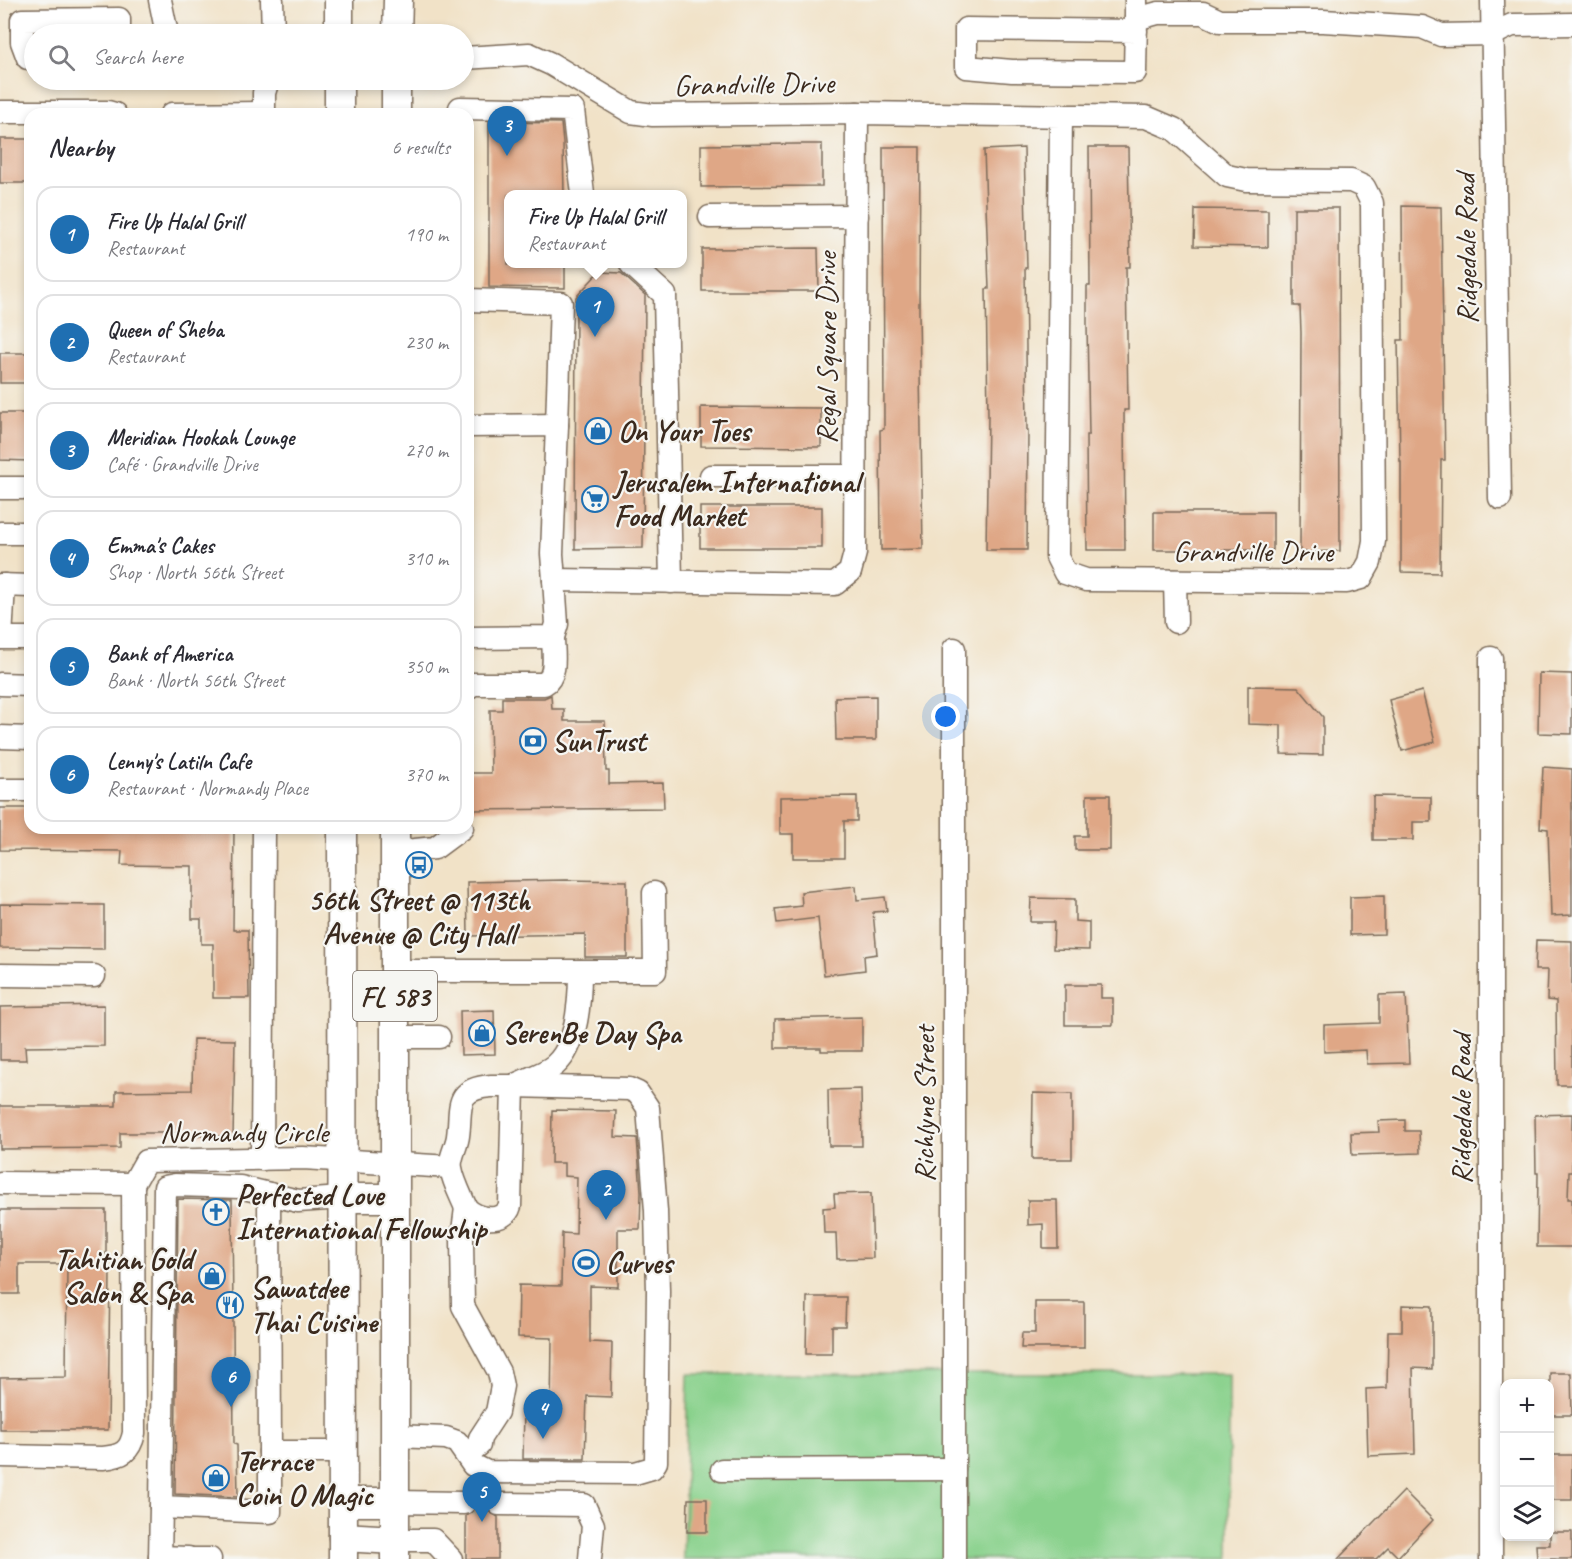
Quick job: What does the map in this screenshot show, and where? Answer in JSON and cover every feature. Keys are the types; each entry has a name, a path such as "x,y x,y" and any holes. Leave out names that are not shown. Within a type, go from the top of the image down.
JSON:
{"main road":[{"path":"339,0 339,24"},
{"path":"397,24 398,0"},
{"path":"339,90 339,108"},
{"path":"396,90 396,108"},
{"name":"FL 583","path":"342,834 343,1548"},
{"name":"FL 583","path":"395,840 395,1549"},
{"path":"342,1198 394,1198"},
{"path":"343,1502 395,1502"},
{"path":"343,1548 395,1549"}],"street":[{"path":"160,0 165,24"},
{"path":"272,0 273,24"},
{"name":"Ridgedale Road","path":"1492,0 1500,498"},
{"path":"1136,17 1135,72 1012,71 966,67 966,29 1136,17 1158,13 1203,13 1220,21 1323,21 1422,27 1441,35 1493,34 1512,25 1572,24"},
{"path":"24,47 22,20 119,19 119,24"},
{"name":"Grandville Drive","path":"474,57 529,54 551,63 631,112 652,115 857,113 1061,115 1146,117 1174,129 1227,176 1246,180 1352,182 1364,187 1372,202 1374,541 1370,562 1361,578 1347,582 1086,580 1065,573 1058,557 1061,115"},
{"path":"264,108 265,90"},
{"path":"474,108 573,110 582,190"},
{"path":"0,112 24,112"},
{"name":"Regal Square Drive","path":"554,580 835,584 850,572 855,554 857,113"},
{"path":"710,217 856,216"},
{"path":"635,268 665,295 671,582"},
{"path":"474,300 561,303 552,554 556,624 553,637 553,674 550,681 544,684 474,684"},
{"path":"474,426 557,425"},
{"path":"711,476 855,476"},
{"path":"0,488 24,488"},
{"path":"0,533 24,533"},
{"path":"1175,581 1176,622"},
{"path":"24,586 2,585 1,638 24,638"},
{"path":"474,638 553,637"},
{"name":"Richlyne Street","path":"954,649 954,1559"},
{"name":"Ridgedale Road","path":"1491,658 1491,1559"},
{"path":"0,684 24,685"},
{"path":"0,737 24,738"},
{"path":"0,790 24,790"},
{"path":"262,1159 264,834"},
{"path":"395,840 435,848 454,834"},
{"path":"395,971 655,971 654,893"},
{"path":"513,1086 555,1066 565,1053 578,1019 580,971"},
{"path":"0,975 94,976"},
{"path":"395,1036 439,1036"},
{"path":"395,1436 446,1438 458,1442 473,1464 487,1472 635,1473 652,1468 656,1462 658,1291 656,1211 648,1108 638,1094 629,1089 513,1086 472,1089 460,1105 459,1137 450,1167 466,1208 479,1217 499,1217 508,1213 513,1086"},
{"name":"Normandy Circle","path":"0,1183 133,1184 146,1161 303,1158 450,1167"},
{"path":"0,1456 103,1458 124,1452 132,1444 134,1433 133,1184"},
{"path":"195,1559 160,1558 165,1187 174,1185 240,1187 298,1201 342,1198"},
{"path":"161,1508 270,1512 269,1194"},
{"path":"466,1208 462,1239 463,1306 499,1372 502,1386 497,1412 480,1438 479,1445 467,1454"},
{"path":"270,1452 343,1452"},
{"path":"722,1470 954,1469"},
{"path":"395,1502 464,1503"},
{"path":"499,1504 584,1504 593,1525 590,1559"},
{"path":"395,1549 434,1539 451,1559"}],"green space":[{"path":"688,1374 1229,1374 1229,1559 683,1559"}],"building":[{"path":"489,122 561,123 564,190 504,190 504,268 565,268 565,288 489,287"},
{"path":"0,139 24,139 24,183 0,183"},
{"path":"822,144 822,186 701,187 701,145"},
{"path":"883,147 920,147 919,312 923,549 881,550 880,430 884,429"},
{"path":"1089,147 1128,147 1130,267 1126,267 1128,410 1124,410 1125,550 1087,550"},
{"path":"1024,148 1027,268 1025,268 1028,430 1027,550 986,550 988,416 986,289 989,289 984,150"},
{"path":"1402,206 1441,207 1445,460 1441,460 1440,573 1401,572 1398,340 1403,340"},
{"path":"1294,208 1339,208 1340,551 1300,552 1301,333 1300,306 1294,306"},
{"path":"1195,209 1268,210 1268,247 1194,246"},
{"path":"818,248 819,291 702,291 702,249"},
{"path":"599,272 621,273 645,295 643,548 575,549 576,297"},
{"path":"0,353 24,353 24,383 0,383"},
{"path":"701,407 821,408 821,447 701,446"},
{"path":"0,413 24,413 24,461 0,460"},
{"path":"700,507 822,507 822,548 700,548"},
{"path":"1154,512 1273,512 1273,550 1154,550"},
{"path":"1539,673 1572,674 1572,734 1538,733"},
{"path":"1248,686 1298,687 1323,717 1323,755 1281,754 1281,725 1248,724"},
{"path":"1422,691 1435,742 1402,751 1389,700"},
{"path":"551,695 552,709 564,709 564,721 605,721 606,771 609,771 609,784 663,783 664,808 474,810 474,773 491,773 490,710 502,710 502,698 544,698"},
{"path":"876,696 876,740 836,740 835,697"},
{"path":"1543,767 1572,769 1572,915 1551,916 1548,829 1540,828"},
{"path":"1087,795 1110,795 1110,850 1075,850 1075,836 1087,836"},
{"path":"857,796 857,821 844,821 844,858 793,858 793,834 780,834 780,797"},
{"path":"1373,796 1431,797 1431,822 1413,822 1413,840 1373,840"},
{"path":"0,808 24,808 24,834 234,834 233,930 248,930 249,998 213,998 213,944 201,944 201,919 192,919 192,866 121,865 122,851 0,850"},
{"path":"627,881 627,957 585,957 585,934 468,936 467,882"},
{"path":"856,886 857,900 885,897 887,911 873,912 877,954 864,956 865,970 824,975 818,918 777,923 775,909 802,906 801,892"},
{"path":"1384,896 1384,934 1350,935 1350,897"},
{"path":"1031,898 1075,899 1075,921 1089,922 1089,950 1053,949 1054,922 1030,922"},
{"path":"0,904 104,905 104,949 0,948"},
{"path":"1536,940 1572,941 1572,1085 1557,1085 1556,1001 1547,1000 1548,970 1535,970"},
{"path":"1065,985 1101,985 1101,998 1113,998 1113,1025 1065,1025"},
{"path":"1406,994 1409,1063 1367,1064 1366,1050 1324,1052 1324,1025 1379,1023 1379,995"},
{"path":"104,1005 104,1046 25,1047 26,1060 0,1060 0,1007"},
{"path":"494,1010 495,1054 461,1055 460,1011"},
{"path":"862,1017 862,1051 775,1048 775,1019"},
{"path":"193,1039 235,1040 233,1137 192,1135 192,1133 120,1133 120,1148 0,1149 0,1106 116,1106 116,1091 192,1090"},
{"path":"861,1089 862,1146 829,1146 828,1090"},
{"path":"1033,1093 1072,1094 1072,1159 1032,1159"},
{"path":"552,1110 616,1111 615,1137 637,1138 641,1192 640,1229 618,1229 618,1287 590,1286 590,1342 612,1343 611,1397 587,1396 585,1459 523,1459 524,1410 551,1411 552,1338 518,1337 519,1285 561,1286 562,1233 576,1234 577,1177 564,1176 564,1163 551,1163"},
{"path":"1572,1114 1572,1172 1569,1172 1568,1199 1572,1199 1572,1247 1537,1247 1538,1173 1536,1173 1535,1115"},
{"path":"1405,1120 1405,1131 1419,1131 1420,1153 1352,1155 1351,1133 1379,1132 1378,1121"},
{"path":"871,1193 873,1258 837,1259 836,1233 824,1233 823,1208 835,1207 834,1194"},
{"path":"178,1199 232,1200 234,1444 237,1445 238,1497 175,1494"},
{"path":"1028,1200 1057,1200 1058,1248 1043,1248 1043,1224 1028,1225"},
{"path":"0,1210 106,1210 106,1271 110,1271 108,1430 0,1430 0,1378 66,1377 67,1264 19,1264 19,1294 0,1294"},
{"path":"807,1297 846,1297 845,1326 832,1326 832,1354 806,1354"},
{"path":"1035,1302 1084,1302 1084,1348 1021,1348 1022,1333 1035,1333"},
{"path":"1402,1305 1432,1306 1432,1369 1413,1368 1415,1454 1368,1456 1366,1389 1387,1388 1388,1331 1402,1331"},
{"path":"1550,1373 1571,1373 1572,1415 1554,1415 1554,1379 1550,1379"},
{"path":"1554,1455 1572,1455 1572,1500 1554,1500"},
{"path":"1404,1491 1433,1520 1398,1557 1388,1547 1376,1559 1338,1559"},
{"path":"472,1492 492,1492 486,1504 488,1511 498,1517 498,1559 466,1559 466,1516 475,1510 477,1504"},
{"path":"688,1499 707,1499 707,1532 687,1532"},
{"path":"1554,1532 1572,1532 1572,1559 1537,1559 1536,1545 1550,1545 1550,1541 1554,1541"}],"tunnel":[{"path":"464,1503 499,1504"}],"place":[{"name":"Meridian Hookah Lounge","path":"507,156"},
{"name":"Fire Up Halal Grill","path":"595,337"},
{"name":"On Your Toes","path":"598,431"},
{"name":"Jerusalem International Food Market","path":"595,499"},
{"name":"SunTrust","path":"533,741"},
{"name":"56th Street @ 113th Avenue @ City Hall","path":"419,865"},
{"name":"SerenBe Day Spa","path":"482,1033"},
{"name":"Perfected Love International Fellowship","path":"216,1212"},
{"name":"Queen of Sheba","path":"606,1220"},
{"name":"Curves","path":"586,1263"},
{"name":"Tahitian Gold Salon & Spa","path":"212,1276"},
{"name":"Sawatdee Thai Cuisine","path":"230,1305"},
{"name":"Lenny's Latiln Cafe","path":"231,1407"},
{"name":"Emma's Cakes","path":"543,1439"},
{"name":"Terrace Coin O Magic","path":"216,1478"},
{"name":"Bank of America","path":"482,1522"}]}
